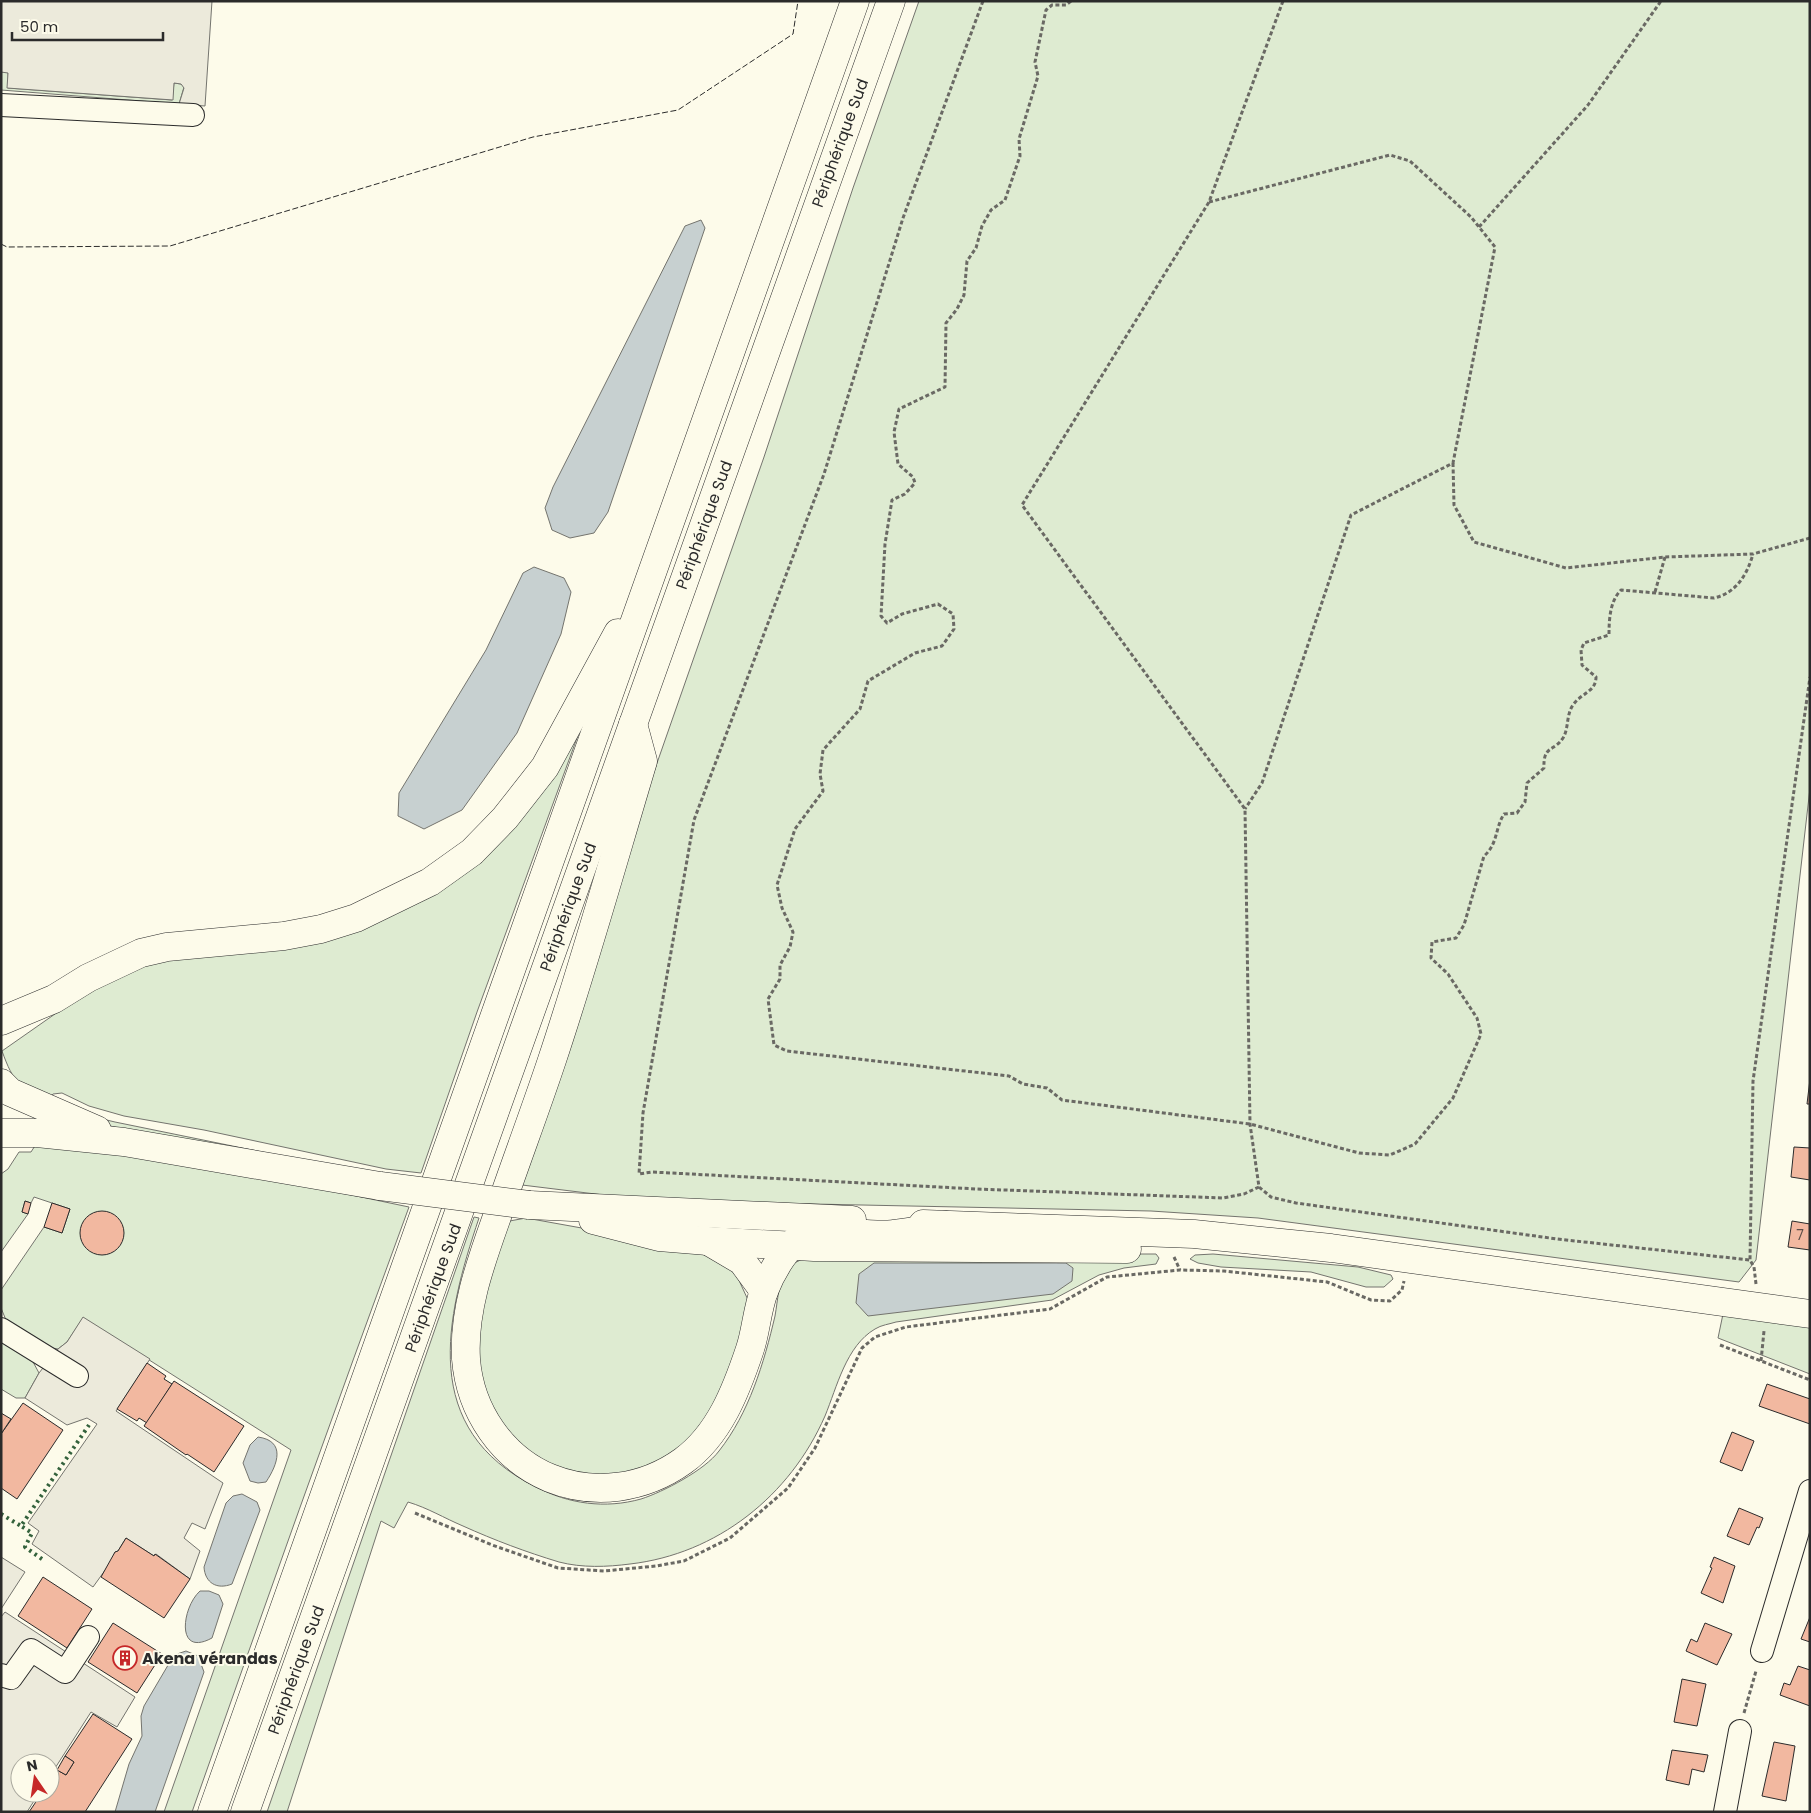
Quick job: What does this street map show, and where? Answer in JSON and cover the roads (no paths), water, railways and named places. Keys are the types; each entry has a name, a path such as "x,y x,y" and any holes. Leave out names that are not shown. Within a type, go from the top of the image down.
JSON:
{"main road":[{"name":"Périphérique Sud","path":"212,1812 855,1"},
{"name":"Périphérique Sud","path":"245,1812 891,1"},
{"path":"1,1021 54,999 88,978 141,953 167,948 284,936 321,929 356,918 430,882 472,852 498,825 545,767 588,685 652,573"},
{"path":"633,724 643,761 557,1044 485,1251 473,1292 467,1322 468,1377 476,1404 490,1428 509,1451 530,1468 550,1478 571,1485 604,1488 624,1486 649,1480 686,1459 703,1443 718,1423 731,1399 750,1350 764,1291 790,1245 808,1233 892,1235 946,1225"},
{"path":"1,1083 10,1092 124,1142"},
{"path":"1,1133 37,1133 124,1142 380,1186 529,1205 946,1225 1194,1234 1331,1248 1810,1314"},
{"path":"529,1205 659,1236 708,1241 790,1245 1041,1249 1175,1260 1331,1248"},
{"path":"708,1241 742,1261 764,1291"}],"street":[{"path":"1,105 193,115"},
{"path":"1,1329 77,1376"},
{"path":"1762,1651 1801,1557 1810,1491"},
{"path":"1,1675 11,1678 31,1650 65,1672 88,1637"},
{"path":"1724,1812 1740,1731"}],"place":[{"name":"Akena vérandas","path":"125,1658"}]}
